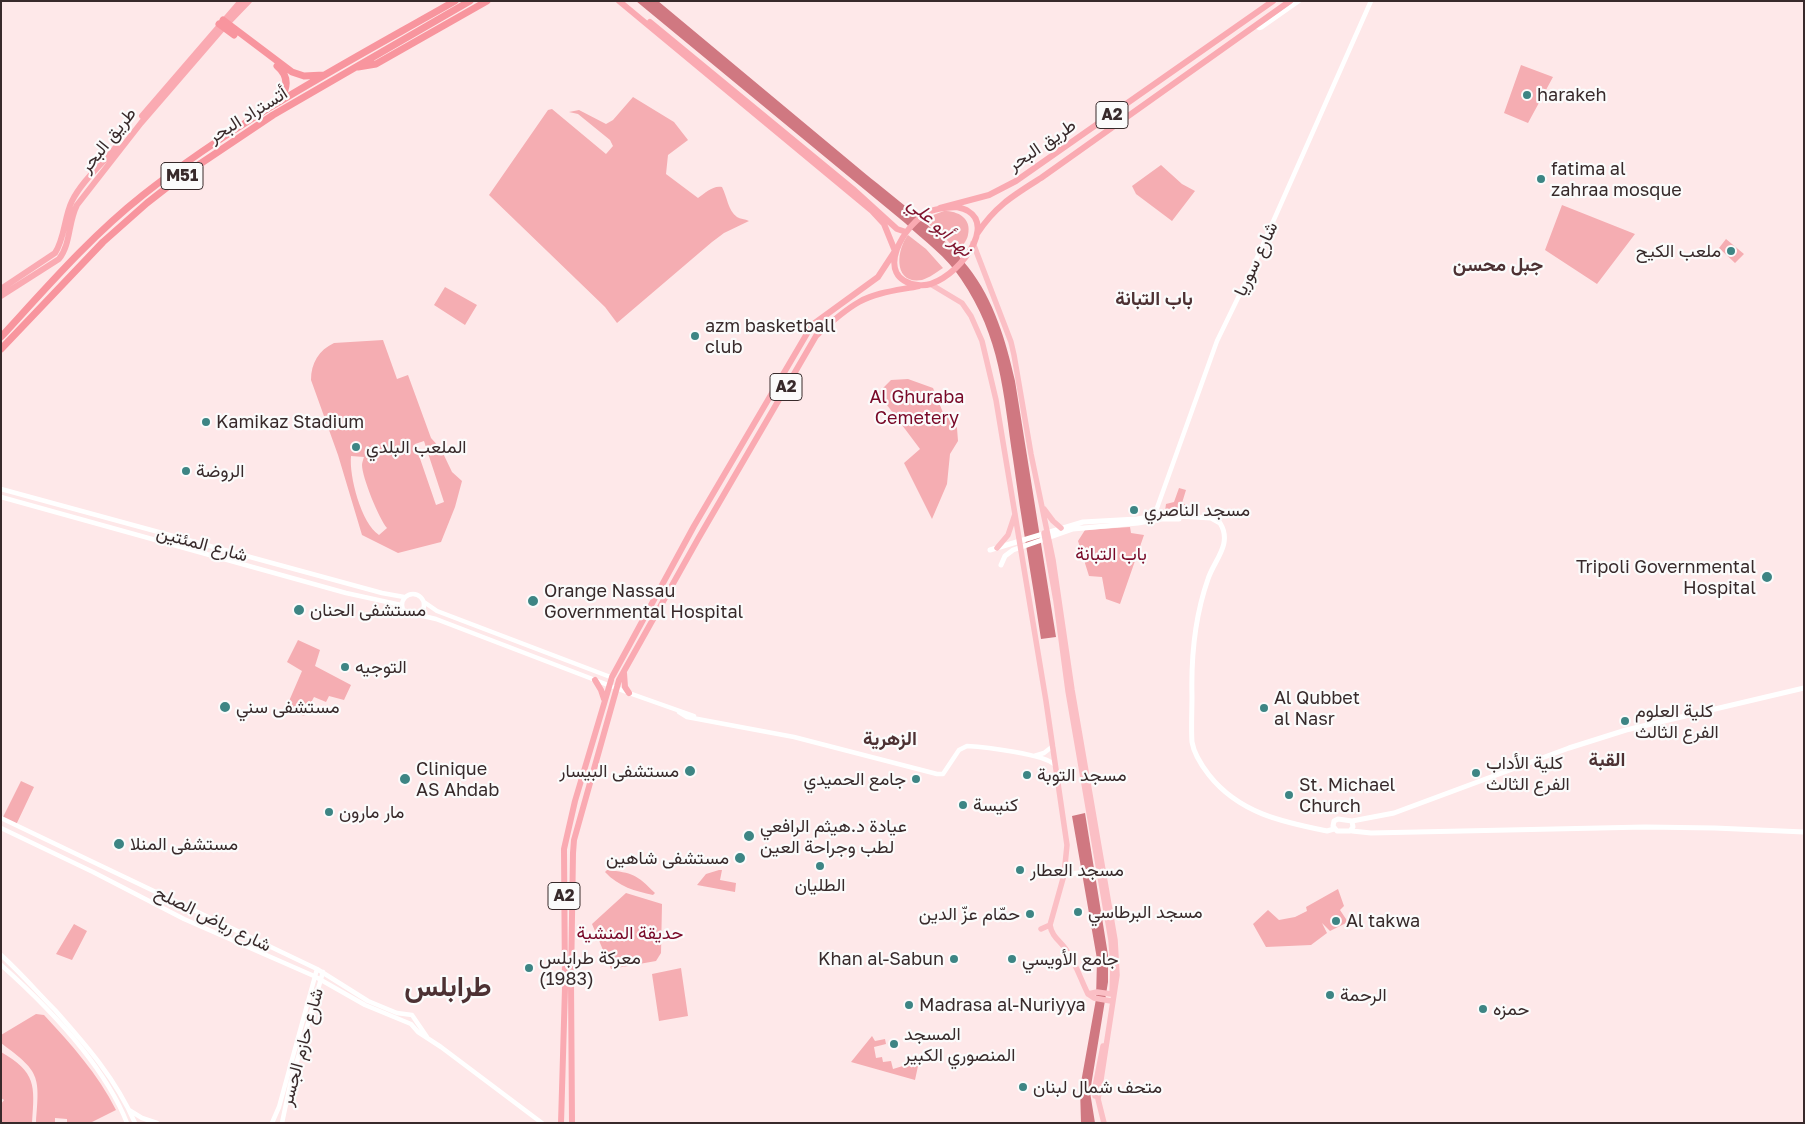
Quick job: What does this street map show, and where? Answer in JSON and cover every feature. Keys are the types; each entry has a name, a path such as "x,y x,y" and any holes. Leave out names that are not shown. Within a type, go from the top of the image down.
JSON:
{"highway":[{"name":"طريق البحر","path":"1,296 59,259 64,252 72,215 77,205 130,136 241,1"},
{"name":"طريق البحر","path":"1,289 55,253 60,244 68,210 78,192 223,24 249,1"},
{"name":"أتستراد البحر","path":"1,337 72,260 142,195 222,136 454,1"},
{"name":"أتستراد البحر","path":"1,349 103,242 160,193 225,146 470,1"},
{"path":"356,67 376,64 487,1"},
{"path":"619,1 872,211 884,224 895,251 895,270 899,278 919,286"},
{"path":"625,1 847,184 897,229 906,232"},
{"name":"طريق البحر","path":"940,208 989,195 1016,181 1273,1"},
{"name":"طريق البحر","path":"977,234 987,218 1006,200 1041,178 1290,1"},
{"path":"223,24 292,72 304,76 327,74"},
{"path":"223,24 282,71 286,84 284,94 278,103"},
{"name":"A2","path":"562,1123 564,849 575,801 604,701 612,687 619,680 698,538 816,336 828,324 860,302 919,286 932,285 950,274 971,251 977,234 975,217 969,211 957,207 940,208 922,216 906,232 878,277 812,325 694,526 612,677 612,687 574,840 571,981 572,1123"},
{"path":"792,359 799,364"},
{"path":"624,671 625,687 629,694"},
{"path":"595,680 601,690 604,701"}],"main road":[{"path":"973,243 1011,342 1041,504 1044,536 1073,697 1112,948 1113,966 1095,1087 1095,1100 1100,1123"},
{"path":"932,285 962,303 971,316 982,341 996,400 1023,544 1025,582 1053,746 1067,845 1064,875 1050,926 1053,936 1069,953 1092,995 1109,997"},
{"path":"1041,504 1053,521 1061,528"},
{"path":"997,548 1008,536 1016,512"},
{"path":"1044,536 1073,528 1153,518"},
{"path":"1001,565 1007,553 1023,544 1061,528 1083,522 1153,518 1211,518 1218,521 1222,525 1225,542 1208,580 1194,644 1192,742 1205,770 1219,787 1239,803 1278,820 1327,831 1334,829 1343,832 1352,831 1371,834 1645,827 1804,832"},
{"path":"990,550 1023,544"},
{"path":"1334,829 1333,823 1338,819 1352,821 1394,813 1568,748 1655,723 1804,688"},
{"path":"1352,821 1352,831"},
{"path":"1099,869 1116,940 1118,965 1110,1032 1099,1086 1098,1099 1104,1123"},
{"path":"1041,929 1050,926"}],"street":[{"path":"1256,26 1262,28 1299,1"},
{"name":"شارع سوريا","path":"1153,518 1217,341 1252,269 1371,1"},
{"name":"شارع المئتين","path":"1,489 382,594 404,597"},
{"name":"شارع المئتين","path":"1,497 316,584 401,605"},
{"path":"54,512 57,504"},
{"path":"316,584 318,576"},
{"path":"424,602 423,610 419,614 413,616 403,612 401,605 404,597 410,594 417,594 424,602 437,611 619,680"},
{"path":"419,614 629,694 702,719 811,741 940,774 947,770 959,750 971,746 1034,756 1052,761 1055,764"},
{"path":"1034,756 1044,753 1053,746"},
{"name":"شارع رياض الصلح","path":"1,818 317,969 368,1000 397,1013 412,1015 416,1026"},
{"name":"شارع رياض الصلح","path":"1,828 184,919 314,976 365,1005 416,1026"},
{"path":"40,846 44,838"},
{"path":"1064,875 1099,869"},
{"path":"130,891 135,881"},
{"path":"268,955 272,948"},
{"path":"1,955 39,993 95,1056 114,1082 135,1123"},
{"path":"1,964 46,1009 92,1061 107,1082 127,1123"},
{"name":"شارع حازم الجسر","path":"272,1123 279,1107 317,969"},
{"name":"شارع حازم الجسر","path":"282,1123 290,1085 323,972"},
{"path":"416,1026 427,1037 542,1123"},
{"path":"128,1109 142,1118 157,1123"}],"green space":[{"name":"harakeh","path":"1521,65 1553,77 1528,123 1504,113"},
{"path":"633,97 674,122 688,140 668,155 666,174 698,198 712,188 722,187 734,214 738,218 749,221 724,233 712,242 617,323 605,307 489,195 548,110 552,109 606,154 613,146 610,140 578,114 569,112 579,110 606,124 613,120"},
{"path":"1161,165 1182,184 1195,191 1172,221 1136,194 1132,186"},
{"path":"1562,205 1635,234 1597,284 1545,250"},
{"path":"944,211 959,214 968,224 967,237 958,253 947,240 924,220"},
{"path":"908,235 926,249 943,268 922,280 913,280 906,277 902,272 900,257 901,249"},
{"name":"ملعب الكيح","path":"1726,239 1744,254 1735,263 1719,248"},
{"path":"445,287 477,305 465,325 434,305"},
{"path":"383,340 397,379 408,375 431,438 441,449 452,472 462,481 455,507 441,542 398,553 362,535 338,455 311,380 312,368 320,353 334,343","holes":["424,441 444,502 436,505 415,444","351,456 364,457 362,465 365,479 387,528 379,535 373,529 362,510 354,487"]},
{"name":"Al Ghuraba Cemetery","path":"908,379 933,388 944,415 951,418 957,428 958,441 950,454 947,484 932,519 904,463 920,449 878,393 891,380"},
{"path":"1179,488 1186,490 1182,503 1189,506 1187,514 1165,511 1166,504 1174,502"},
{"name":"باب التبانة","path":"1130,527 1131,533 1144,535 1120,604 1106,599 1102,577 1089,576 1078,541 1085,530"},
{"path":"298,640 320,650 315,666 351,685 344,700 329,696 326,702 314,697 304,716 286,708 302,671 287,662"},
{"path":"21,781 34,787 16,825 2,819"},
{"path":"607,870 623,872 634,876 655,893 653,895 622,885 605,872"},
{"path":"722,870 720,880 736,883 735,892 697,885 706,874"},
{"path":"1338,889 1344,906 1340,910 1348,922 1330,931 1322,923 1327,933 1311,945 1266,947 1253,924 1268,910 1279,920 1295,917 1307,911 1306,907"},
{"name":"حديقة المنشية","path":"626,893 662,904 661,953 656,961 611,969 592,924"},
{"path":"74,924 87,931 72,960 56,954"},
{"path":"681,968 688,1016 659,1021 652,974"},
{"path":"36,1014 44,1015 74,1048 101,1084 116,1110 90,1123 67,1123 67,1119 55,1118 55,1123 36,1123 38,1094 35,1076 23,1061 1,1043 1,1035"},
{"path":"872,1036 875,1041 885,1039 886,1044 874,1047 876,1058 882,1057 883,1062 891,1061 893,1069 916,1062 918,1066 915,1080 851,1062"},
{"path":"1,1052 21,1066 31,1081 33,1089 32,1123 1,1123 1,1104 4,1100 1,1098"}],"shaded area":[{"path":"636,1 658,1 929,226 956,253 977,280 998,321 1015,381 1056,637 1041,639 1019,504 1003,388 985,323 961,279 942,256 905,223"},
{"path":"1085,813 1108,955 1108,982 1090,1092 1095,1123 1081,1123 1080,1088 1096,999 1097,959 1072,816"}],"place":[{"name":"harakeh","path":"1527,95"},
{"name":"fatima al zahraa mosque","path":"1541,179"},
{"name":"ملعب الكيح","path":"1731,251"},
{"name":"azm basketball club","path":"695,336"},
{"name":"Kamikaz Stadium","path":"206,422"},
{"name":"الملعب البلدي","path":"356,447"},
{"name":"الروضة","path":"186,471"},
{"name":"مسجد الناصري","path":"1134,510"},
{"name":"Tripoli Governmental Hospital","path":"1767,577"},
{"name":"Orange Nassau Governmental Hospital","path":"533,601"},
{"name":"مستشفى الحنان","path":"299,610"},
{"name":"التوجيه","path":"345,667"},
{"name":"مستشفى سني","path":"225,707"},
{"name":"Al Qubbet al Nasr","path":"1264,708"},
{"name":"كلية العلوم الفرع الثالث","path":"1625,721"},
{"name":"مستشفی البيسار","path":"690,771"},
{"name":"كلية الأداب الفرع الثالث","path":"1476,773"},
{"name":"مسجد التوبة","path":"1027,775"},
{"name":"Clinique AS Ahdab","path":"405,779"},
{"name":"جامع الحميدي","path":"916,779"},
{"name":"St. Michael Church","path":"1289,795"},
{"name":"كنيسة","path":"963,805"},
{"name":"مار مارون","path":"329,812"},
{"name":"عيادة د.هيثم الرافعي لطب وجراحة العين","path":"749,836"},
{"name":"مستشفى المنلا","path":"119,844"},
{"name":"مستشفى شاهين","path":"740,858"},
{"name":"الطليان","path":"820,866"},
{"name":"مسجد العطار","path":"1020,870"},
{"name":"مسجد البرطاسي","path":"1078,912"},
{"name":"حمّام عزّ الدين","path":"1030,914"},
{"name":"Al takwa","path":"1336,921"},
{"name":"Khan al-Sabun","path":"954,959"},
{"name":"جامع الأويسي","path":"1012,959"},
{"name":"معركة طرابلس (1983)","path":"529,968"},
{"name":"الرحمة","path":"1330,995"},
{"name":"Madrasa al-Nuriyya","path":"909,1005"},
{"name":"حمزه","path":"1483,1009"},
{"name":"المسجد المنصوري الكبير","path":"894,1044"},
{"name":"متحف شمال لبنان","path":"1023,1087"}],"district":[{"name":"جبل محسن","path":"1498,265"},
{"name":"باب التبانة","path":"1154,299"},
{"name":"الزهرية","path":"890,739"},
{"name":"القبة","path":"1607,760"},
{"name":"طرابلس","path":"448,987"}],"water label":[{"name":"نهر أبو علي","path":"940,227"}]}
